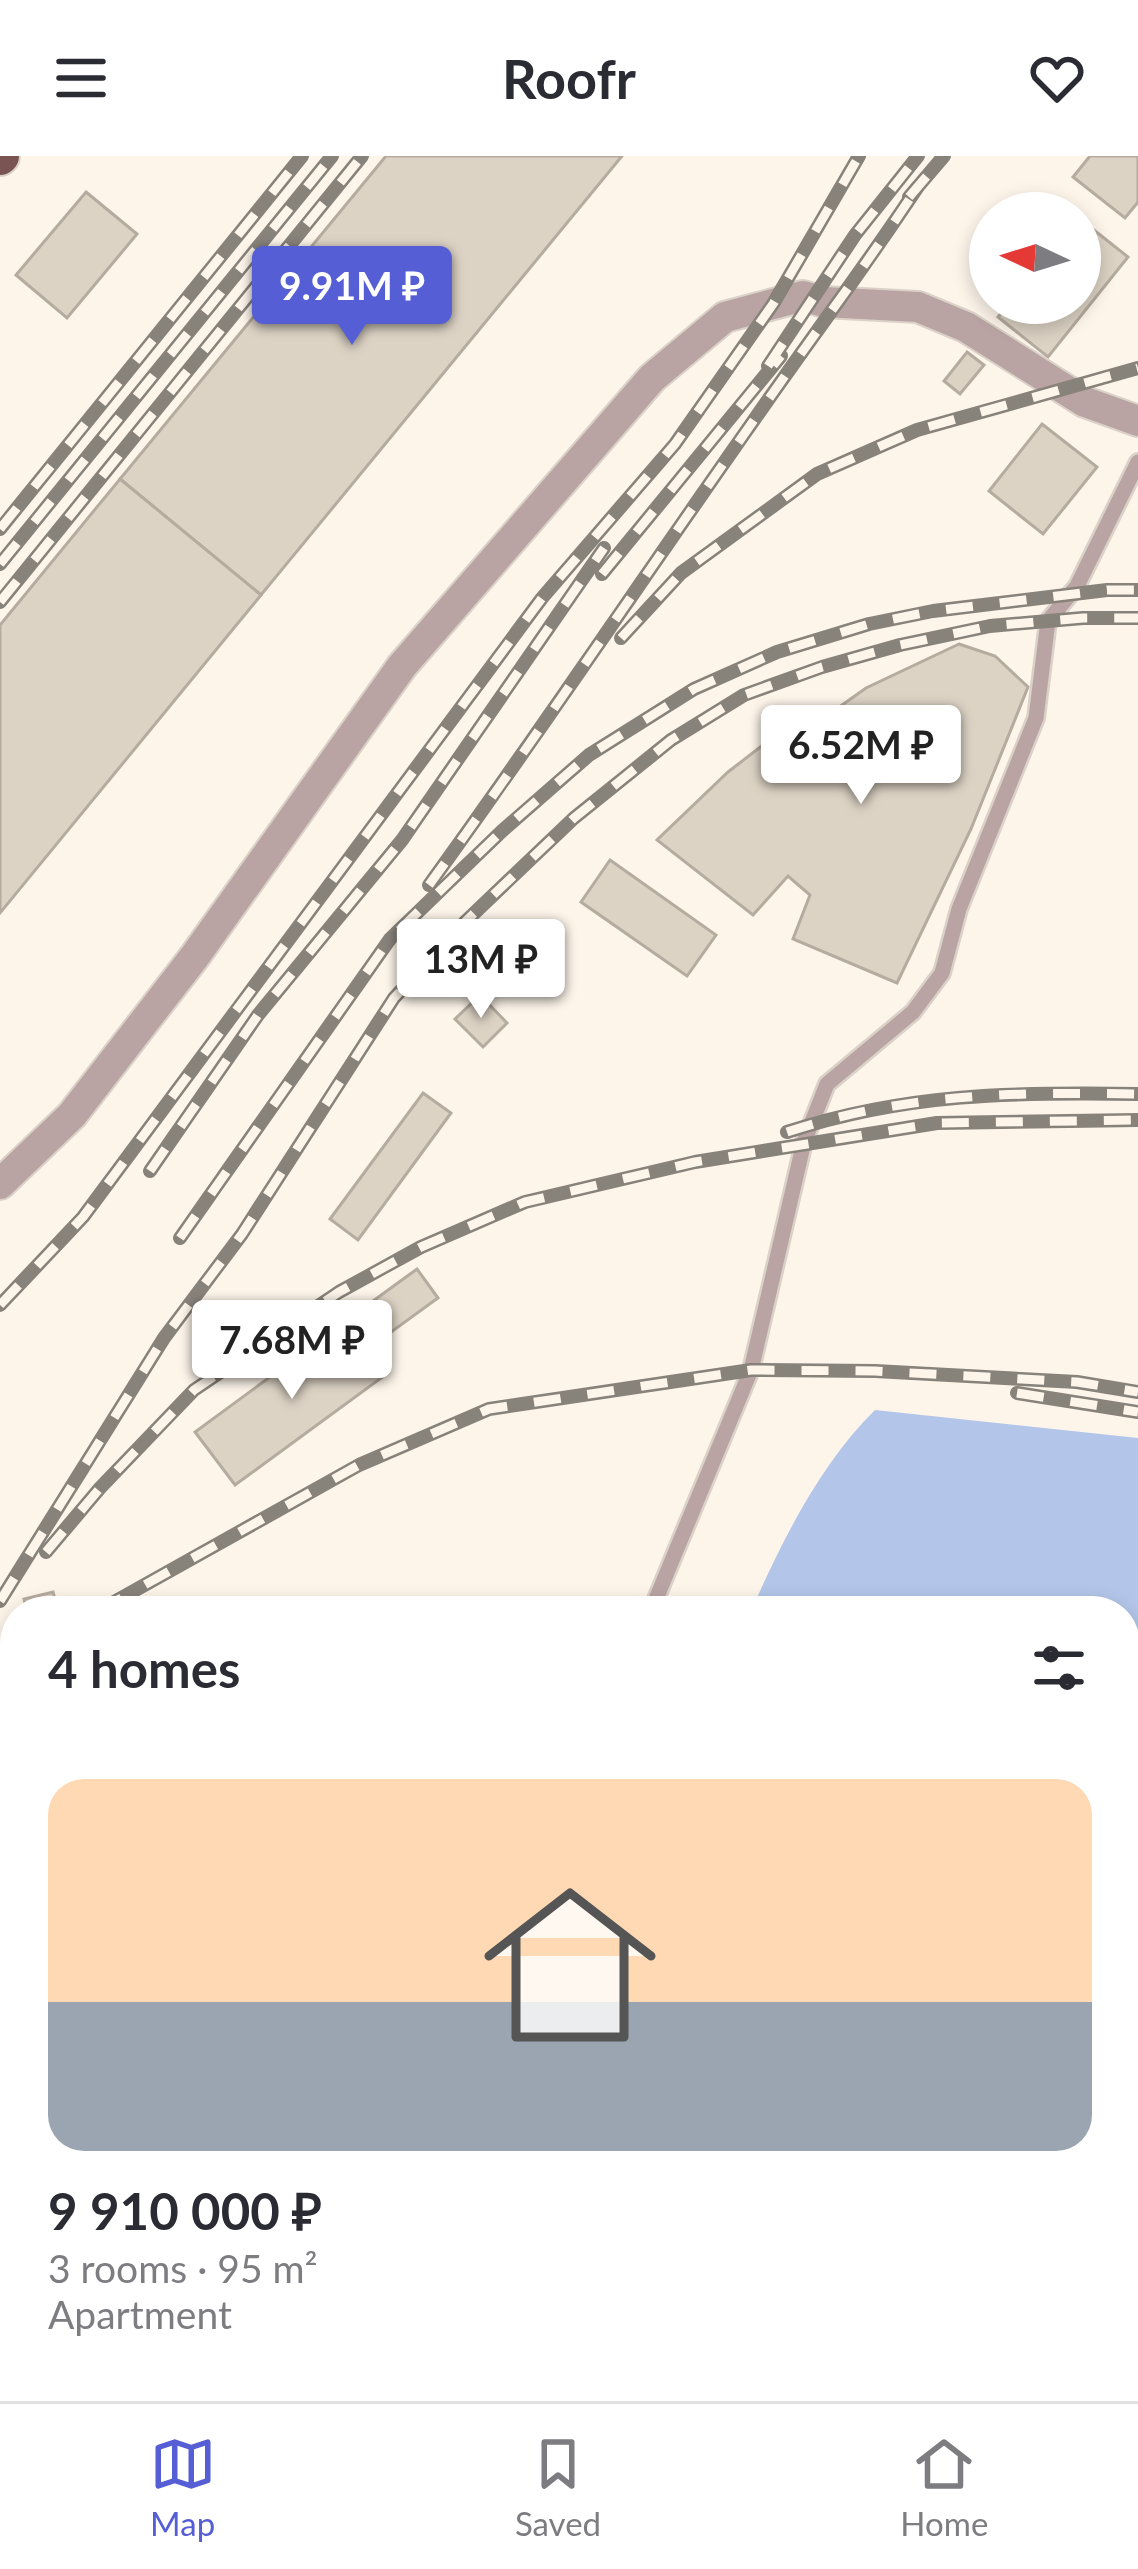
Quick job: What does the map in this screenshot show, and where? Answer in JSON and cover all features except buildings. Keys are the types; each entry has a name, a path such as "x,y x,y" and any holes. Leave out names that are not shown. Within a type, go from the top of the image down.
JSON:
{"street":[{"path":"0,1184 72,1115 195,956 402,666 652,379 725,317 803,296 824,302 918,308 966,327 1085,402 1138,421"}],"lane":[{"path":"657,1596 751,1370 804,1142 827,1084 913,1012 941,974 959,909 1036,718 1048,621 1077,586 1138,463"}],"water":[{"path":"875,1410 1138,1438 1138,1596 758,1596 789,1531 855,1431"}],"railway":[{"path":"0,529 302,156"},
{"path":"0,564 332,156"},
{"path":"0,602 362,156"},
{"path":"0,1305 83,1217 542,598 675,444 773,304 859,156"},
{"path":"768,366 855,235 918,156"},
{"path":"909,197 944,156"},
{"path":"429,885 917,188"},
{"path":"602,574 781,356"},
{"path":"621,638 681,573 817,474 917,430 1138,368"},
{"path":"150,1171 258,1015 402,840 604,548"},
{"path":"180,1238 390,939 589,755 694,689 777,652 869,624 933,611 1138,590"},
{"path":"3,1596 164,1338 242,1234 394,998 574,818 671,740 744,695 822,667 990,626 1138,618"},
{"path":"787,1132 918,1102 1138,1094"},
{"path":"46,1552 194,1390 339,1292 421,1247 525,1202 695,1162 937,1123 1138,1120"},
{"path":"125,1596 359,1465 489,1409 751,1370 1077,1382 1138,1392"},
{"path":"1017,1393 1138,1412"}]}
